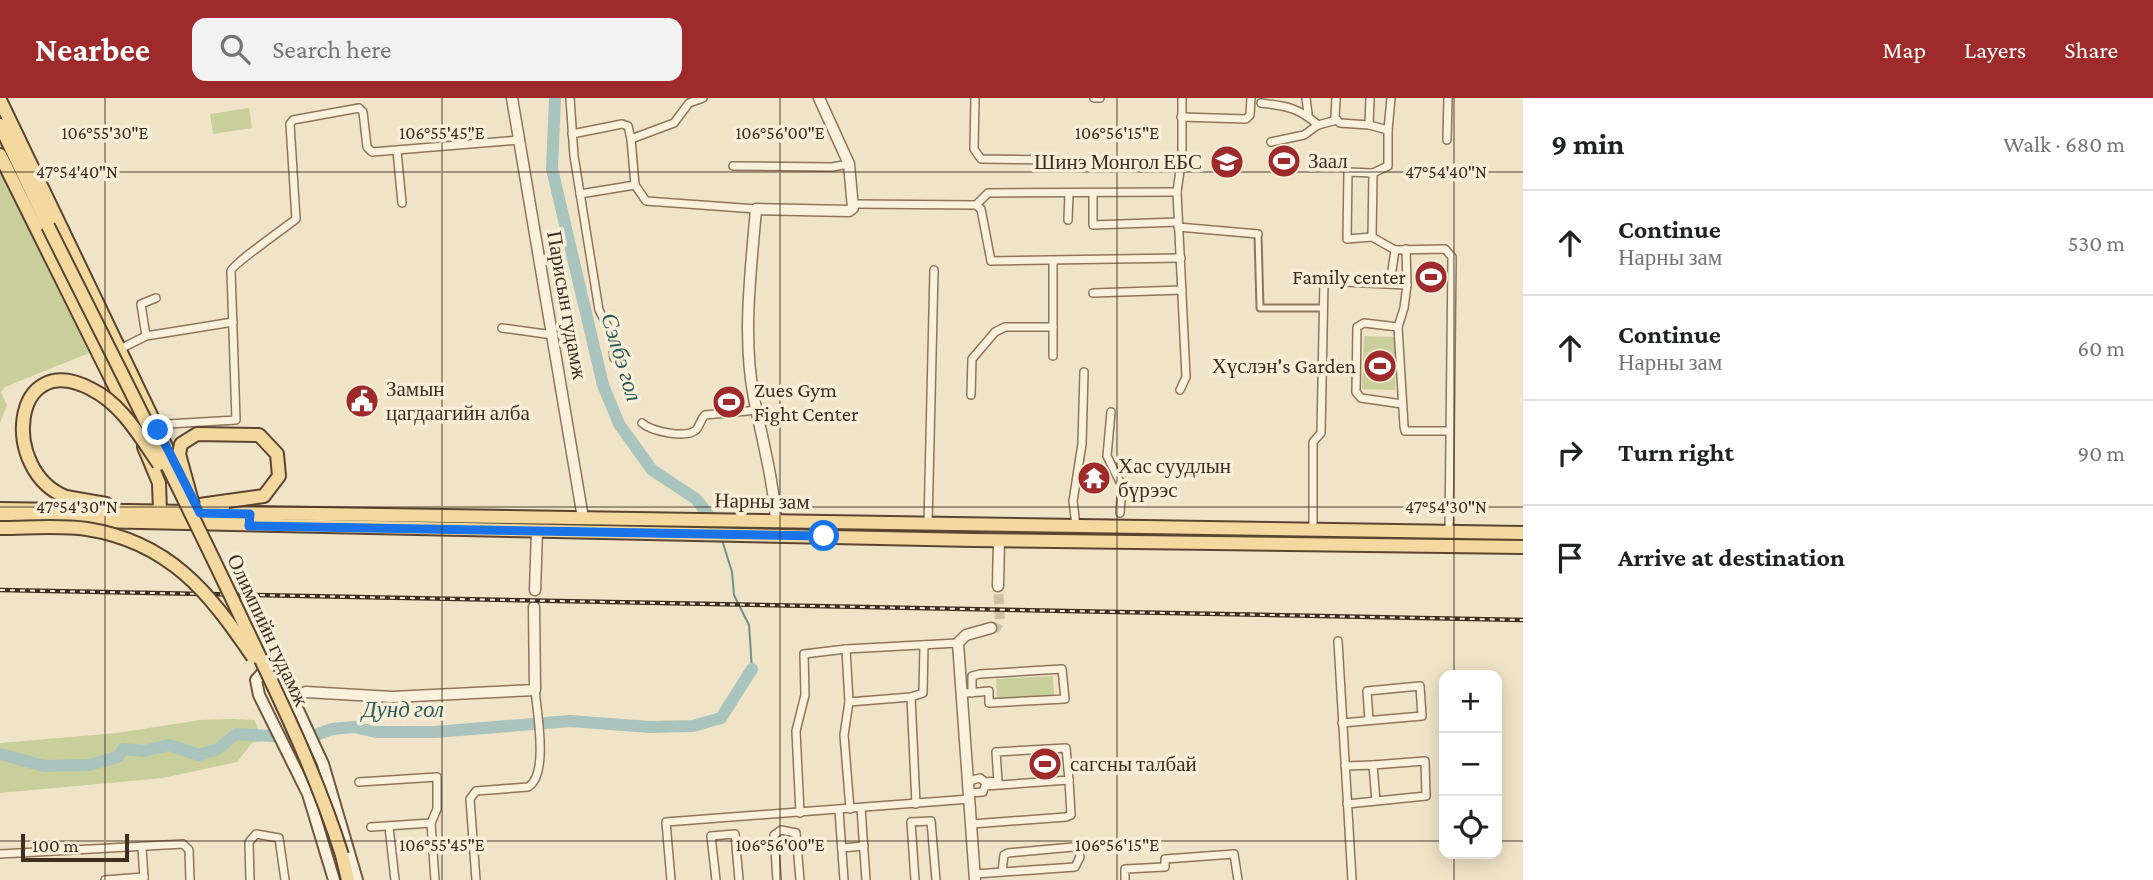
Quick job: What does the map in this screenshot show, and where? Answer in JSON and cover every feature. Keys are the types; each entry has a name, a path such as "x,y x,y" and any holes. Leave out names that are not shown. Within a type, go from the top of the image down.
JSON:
{"main road":[{"path":"0,100 196,514 228,501 264,496 274,486 281,466 277,454 259,435 197,434 181,444 179,454 205,539"},
{"name":"Олимпийн гудамж","path":"0,125 205,539 322,791 348,880"},
{"path":"0,155 133,423 159,483 158,512 66,497 46,490 31,479 14,456"},
{"path":"9,430 18,405 33,389 54,381 79,384 105,398 128,420 181,494"},
{"path":"123,403 136,403 140,394"},
{"path":"133,423 140,411 151,415"},
{"name":"Нарны зам","path":"0,509 158,512 249,520 537,531 685,526 744,520 1077,526 1523,547"},
{"name":"Нарны зам","path":"0,519 196,514 215,524 249,520 419,515 424,523 430,525 583,518 749,534 996,540 1523,533"},
{"path":"930,524 932,539"},
{"path":"0,528 85,528 124,539 166,559 204,590 274,687"},
{"path":"334,880 315,812 268,716 256,680 265,670 281,673 323,764 357,880"}],"street":[{"name":"Парисын гудамж","path":"512,98 583,518"},
{"path":"570,98 580,194 599,310 612,335 614,358"},
{"path":"631,139 674,123 689,103 703,98"},
{"path":"572,134 622,124 628,126 635,185 646,201 756,209 849,211 855,204 849,164 819,98"},
{"path":"975,98 974,149 981,159 1058,160"},
{"path":"1094,98 1100,98"},
{"path":"1180,390 1186,377 1177,192 1182,156 1182,98"},
{"path":"1181,117 1246,119 1250,115 1251,98"},
{"path":"1306,98 1308,114"},
{"path":"1336,98 1336,120"},
{"path":"1369,125 1370,98"},
{"path":"1391,98 1388,166 1373,173 1348,172 1347,239 1372,237 1395,250 1446,249 1452,257 1449,532"},
{"path":"1447,140 1448,98"},
{"path":"1261,103 1308,114 1318,125"},
{"path":"158,430 168,424 236,420 232,267 296,219 290,124 293,120 359,107 363,112 369,150 397,151 520,140"},
{"path":"1270,142 1304,135 1318,125 1336,120 1344,125 1369,125 1388,130"},
{"path":"397,151 401,203"},
{"path":"733,166 832,167 849,164"},
{"path":"1372,237 1373,173"},
{"path":"580,194 635,185"},
{"path":"976,205 988,193 1177,192"},
{"path":"1068,220 1069,193"},
{"path":"1093,193 1093,225 1178,225 1258,234 1260,308 1323,308"},
{"path":"855,204 976,205 981,209 990,261 1181,258"},
{"path":"756,209 748,312 754,399 776,520"},
{"path":"1406,249 1407,285 1398,327 1405,430 1449,431"},
{"path":"1391,284 1395,250"},
{"path":"1053,261 1053,356"},
{"path":"930,524 934,270"},
{"path":"1313,523 1313,442 1321,433 1324,281 1407,285"},
{"path":"1093,293 1182,290"},
{"path":"146,336 141,304 156,298"},
{"path":"120,349 146,336 233,322"},
{"path":"1398,327 1364,323 1357,327 1356,392 1361,398 1402,404"},
{"path":"971,396 972,359 995,332 1005,327 1053,327"},
{"path":"502,328 553,335"},
{"path":"1077,526 1073,502 1082,443 1084,372"},
{"path":"642,423 656,432 690,432 697,429 705,415 758,410"},
{"path":"1111,412 1107,456 1122,486 1120,513"},
{"path":"535,590 537,531"},
{"path":"996,540 996,586"},
{"path":"476,880 472,794 476,791 528,787 535,783 540,767 534,607"},
{"path":"800,813 796,731 805,695 804,654 958,643 966,635 991,628"},
{"path":"1338,641 1352,880"},
{"path":"958,643 966,693 975,877 1002,872 1075,867 1079,864 1079,851 1073,847 1008,853 1004,855 1002,872"},
{"path":"849,702 911,697 925,690 924,645"},
{"path":"846,649 849,702 844,735 850,809"},
{"path":"1062,669 1065,699 989,703 989,691 966,693 972,676 1062,669"},
{"path":"281,673 300,688 315,692 392,697 536,694"},
{"path":"1342,723 1422,716 1420,686 1367,691 1369,720"},
{"path":"293,700 315,692"},
{"path":"911,697 922,821"},
{"path":"969,791 980,778 985,782 998,782 996,752 1066,748 1070,815 972,824"},
{"path":"1345,766 1426,764 1426,796 1347,804"},
{"path":"1373,765 1376,801"},
{"path":"359,782 437,777 437,808 431,823 435,880"},
{"path":"671,880 666,822 919,804 969,791 983,792 985,786 1069,780"},
{"path":"861,808 866,880"},
{"path":"839,810 844,880"},
{"path":"779,814 781,830"},
{"path":"723,818 724,835"},
{"path":"915,880 911,822 922,821 931,821 936,880"},
{"path":"372,827 431,823"},
{"path":"389,827 395,880"},
{"path":"777,880 774,835 781,830 796,833 800,880"},
{"path":"250,880 249,842 256,834 279,838 285,880"},
{"path":"716,880 711,836 735,834 739,880"},
{"path":"0,855 183,844 188,850 190,880"},
{"path":"842,848 864,846"},
{"path":"105,880 144,879 142,848"},
{"path":"1125,880 1125,869 1165,867 1165,859 1234,853 1238,880"}],"green space":[{"path":"249,108 252,128 213,134 210,114"},
{"path":"0,169 89,353 5,387 1,392 7,405 0,423"},
{"path":"1364,336 1397,337 1395,390 1362,389"},
{"path":"1053,676 1054,695 997,699 996,679"},
{"path":"200,720 255,720 261,741 252,743 237,762 163,778 0,793 0,743 117,733"}],"waterway":[{"name":"Сэлбэ гол","path":"555,98 552,169 603,385 619,424 652,470 696,499 717,526"},
{"name":"Сэлбэ гол","path":"722,540 732,572 734,595 749,625 752,669"},
{"name":"Дунд гол","path":"0,754 44,766 89,765 118,757 123,749 144,751 169,745 199,755 218,749 236,734 307,738 332,729 354,727 376,732 435,732 570,721 650,727 693,726 721,718 752,669"}],"tunnel":[{"path":"991,628 996,628 1000,621 998,586"}],"railway":[{"path":"0,590 1523,620"}],"place":[{"name":"Заал","path":"1284,161"},
{"name":"Шинэ Монгол ЕБС","path":"1227,162"},
{"name":"Family center","path":"1431,277"},
{"name":"Хүслэн's Garden","path":"1380,366"},
{"name":"Замын цагдаагийн алба","path":"362,401"},
{"name":"Zues Gym Fight Center","path":"729,402"},
{"name":"Хас суудлын бүрээс","path":"1094,478"},
{"name":"сагсны талбай","path":"1045,764"}],"route":[{"path":"158,430 200,513 250,514 249,526 824,536"}]}
